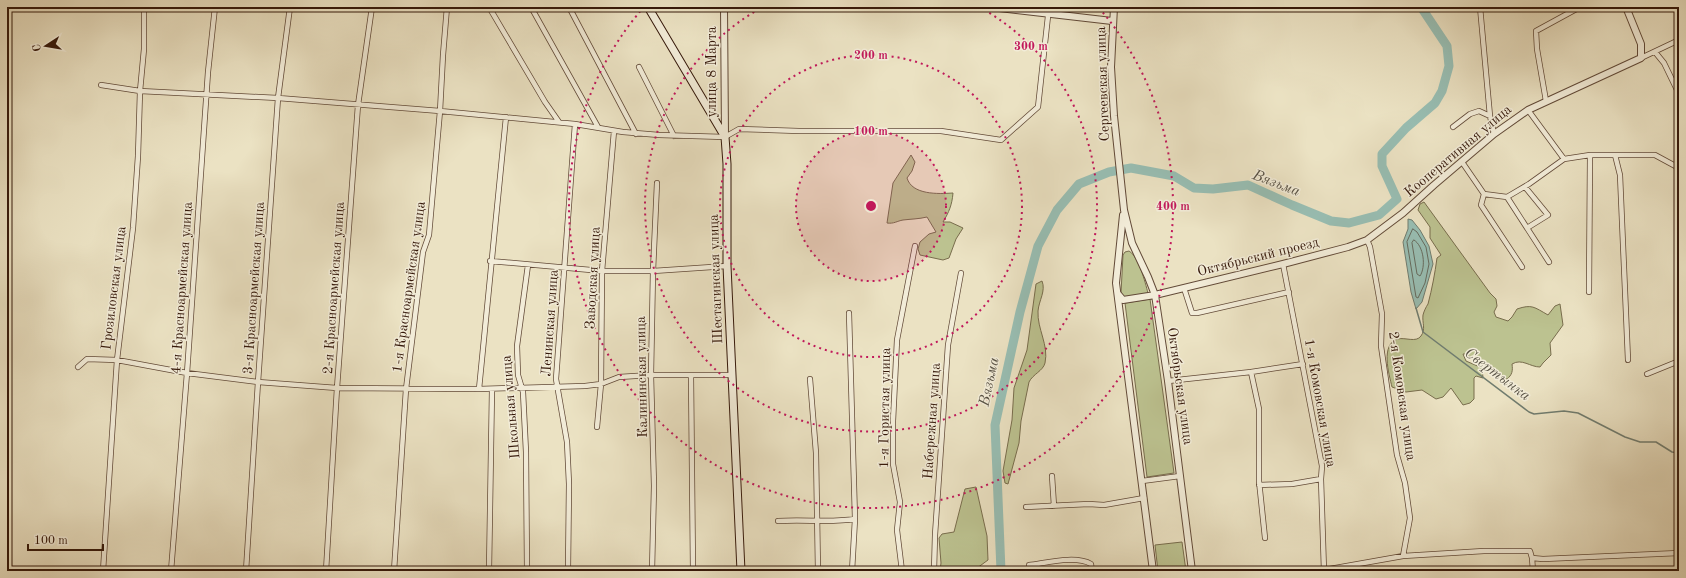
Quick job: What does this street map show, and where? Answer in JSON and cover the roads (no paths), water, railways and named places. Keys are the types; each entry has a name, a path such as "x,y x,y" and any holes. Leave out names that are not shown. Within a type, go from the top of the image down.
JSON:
{"main road":[{"name":"Шестагинская улица","path":"648,7 725,137 727,164 727,266 741,571"}],"street":[{"name":"Грозиловская улица","path":"103,571 117,360 133,228 138,156 140,91 144,49 144,7"},
{"name":"4-я Красноармейская улица","path":"170,571 215,7"},
{"name":"3-я Красноармейская улица","path":"246,571 278,98 290,7"},
{"name":"2-я Красноармейская улица","path":"326,571 337,388 358,105 372,7"},
{"name":"1-я Красноармейская улица","path":"394,571 406,389 423,252 429,234 440,111 447,7"},
{"path":"489,7 545,102 559,122"},
{"path":"531,7 598,127"},
{"path":"569,7 636,134"},
{"name":"улица 8 Марта","path":"724,7 725,137"},
{"path":"991,7 1048,10 1112,21"},
{"name":"Сергеевская улица","path":"1114,7 1112,21 1112,67 1120,178"},
{"path":"1480,7 1490,116 1494,134"},
{"path":"1546,101 1537,49 1536,31 1580,7"},
{"path":"1626,7 1641,44 1641,58"},
{"path":"101,85 140,91 278,98 506,117 598,127 636,134 725,137 739,129 806,131 940,131 1001,140 1038,107 1048,10"},
{"name":"Кооперативная улица","path":"1367,240 1403,213 1434,184 1494,134 1528,110 1679,40"},
{"path":"1655,52 1664,63 1679,94"},
{"path":"639,67 674,136"},
{"path":"1528,110 1564,159"},
{"path":"1453,127 1470,114 1479,111 1490,116"},
{"path":"479,389 490,261 506,117"},
{"name":"Ленинская улица","path":"568,571 569,492 567,442 556,379 575,124"},
{"name":"Заводская улица","path":"597,427 601,384 602,271 614,131"},
{"path":"1590,155 1590,292"},
{"path":"1462,162 1484,194 1507,197 1525,187 1564,159 1590,155 1655,155 1679,168"},
{"path":"1615,155 1620,175 1628,360"},
{"name":"Октябрьская улица","path":"1120,178 1124,210 1132,243 1149,278 1155,295 1168,381 1192,571"},
{"name":"Калининская улица","path":"652,571 654,486 651,375 653,271 657,183"},
{"path":"1525,187 1548,215 1527,228"},
{"path":"1484,194 1481,205 1522,267"},
{"path":"1507,197 1549,262"},
{"name":"Октябрьская улица","path":"1124,210 1116,283 1153,571"},
{"name":"Октябрьский проезд","path":"1118,294 1124,300 1155,295 1283,264 1348,247 1367,240"},
{"name":"2-я Комовская улица","path":"1367,240 1370,247 1382,314 1381,346 1397,455 1405,483 1410,518 1403,556"},
{"path":"1119,246 1125,243 1132,243"},
{"name":"1-я Гористая улица","path":"902,571 897,530 900,502 893,464 893,421 897,340 914,246"},
{"path":"490,261 564,269 602,271 653,271 727,266"},
{"name":"1-я Комовская улица","path":"1283,264 1322,466 1321,480 1324,570"},
{"name":"Школьная улица","path":"527,571 526,452 521,387 518,375 517,346 528,265"},
{"name":"Набережная улица","path":"934,571 935,535 948,345 961,273"},
{"path":"1184,288 1192,313 1289,292"},
{"path":"848,313 855,519 852,571"},
{"path":"78,367 87,359 117,360 187,373 258,382 337,388 406,389 558,387 601,384 619,377 651,375 732,375"},
{"path":"1646,374 1679,361"},
{"path":"1168,381 1251,372 1302,364"},
{"path":"1251,372 1259,409 1259,485 1265,538"},
{"path":"691,375 693,571"},
{"path":"810,379 816,453 818,571"},
{"path":"489,571 492,389"},
{"path":"1052,476 1054,506"},
{"path":"1142,481 1180,476"},
{"path":"1259,485 1292,484 1321,480"},
{"path":"1026,507 1089,504 1104,505 1144,498"},
{"path":"778,521 839,521 855,519"},
{"path":"1324,570 1403,556 1484,551 1530,551 1532,558 1532,571"},
{"path":"1532,558 1543,560 1679,553"},
{"path":"1029,565 1085,560 1091,564 1092,571"}],"water":[{"path":"1408,219 1412,220 1420,230 1429,246 1433,264 1422,302 1416,309 1411,292 1403,242 1408,229"}],"waterway":[{"name":"Вязьма","path":"1001,571 995,425 1020,312 1038,246 1057,210 1079,184 1109,172 1131,168 1174,176 1194,188 1213,189 1248,185 1331,221 1349,223 1379,215 1397,199 1382,166 1382,154 1406,128 1435,103 1442,91 1449,66 1447,46 1421,7"},
{"name":"Свертынка","path":"1416,308 1423,332 1529,412 1534,414 1564,411 1578,413 1625,437 1640,442 1656,442 1672,452 1679,453"}]}
